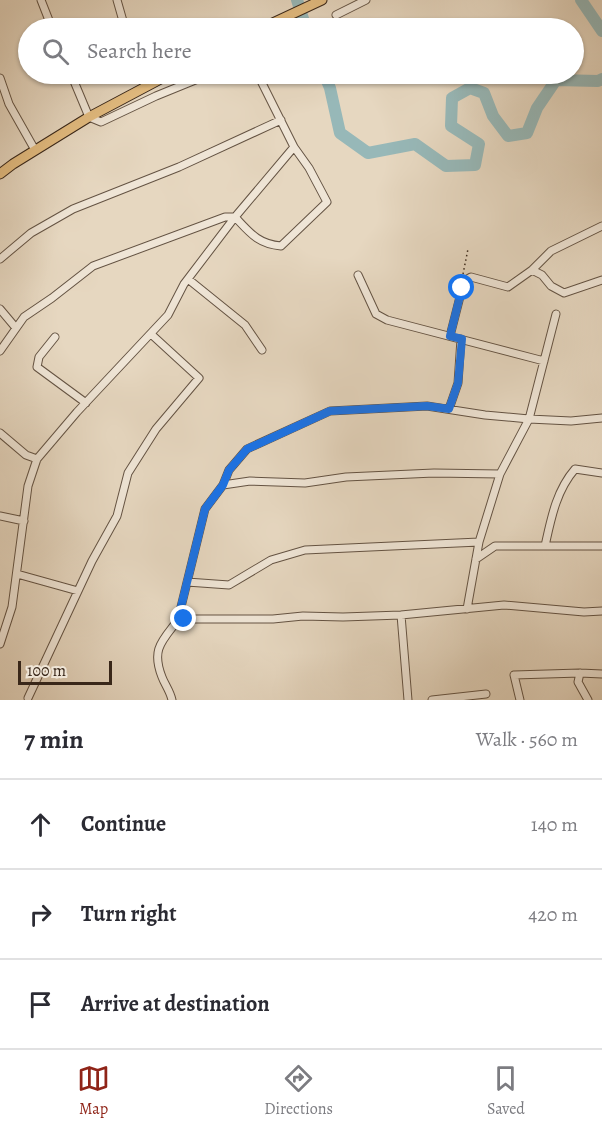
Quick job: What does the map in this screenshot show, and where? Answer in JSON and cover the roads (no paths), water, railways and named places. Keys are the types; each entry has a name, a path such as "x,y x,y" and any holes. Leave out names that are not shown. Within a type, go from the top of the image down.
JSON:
{"main road":[{"path":"284,18 322,0"},
{"path":"0,174 89,117 150,84"}],"street":[{"path":"41,0 48,18"},
{"path":"117,0 122,18"},
{"path":"336,15 366,0"},
{"path":"0,78 9,104 35,150"},
{"path":"75,84 89,117 101,122 186,84"},
{"path":"0,351 24,317 93,266 225,217 235,217 256,238 267,245 281,246 324,206 327,202 309,168 294,147 262,84"},
{"path":"0,259 31,233 72,209 178,167 280,120"},
{"path":"0,644 12,607 28,486 37,459 168,315 188,279 235,217 294,147"},
{"path":"450,336 464,281 471,277 508,287 532,270 551,251 602,226"},
{"path":"532,270 542,275 551,286 564,293 602,280"},
{"path":"358,275 376,314 387,320 544,361"},
{"path":"188,279 245,325 262,350"},
{"path":"0,309 16,328"},
{"path":"467,609 479,542 500,474 529,419 556,314"},
{"path":"28,698 78,591 117,516 128,473 156,429 200,378 151,334"},
{"path":"54,337 39,357 37,366 86,403"},
{"path":"449,409 458,383 462,339"},
{"path":"184,619 180,611 205,509 223,485 229,470 247,449 330,411 427,406 485,416 571,421 602,418"},
{"path":"0,433 27,455 37,459"},
{"path":"545,546 554,509 565,480 575,469 602,473"},
{"path":"223,485 250,481 305,483 346,477 434,473 500,474"},
{"path":"0,516 24,521"},
{"path":"187,582 229,585 271,560 305,550 479,542"},
{"path":"476,558 495,546 602,546"},
{"path":"17,574 78,591"},
{"path":"172,700 162,678 157,658 158,648 178,620 273,620 303,616 401,615 504,605 584,612 602,611"},
{"path":"401,615 408,700"},
{"path":"580,673 578,682 588,700"},
{"path":"520,700 514,675 602,674"},
{"path":"432,700 486,694"}],"waterway":[{"path":"297,0 303,18"},
{"path":"581,0 602,31"},
{"path":"584,81 602,79"},
{"path":"328,84 340,133 368,153 415,144 446,166 475,165 479,144 451,126 452,98 470,88 484,93 493,116 508,136 527,133 537,108 553,84"}]}
